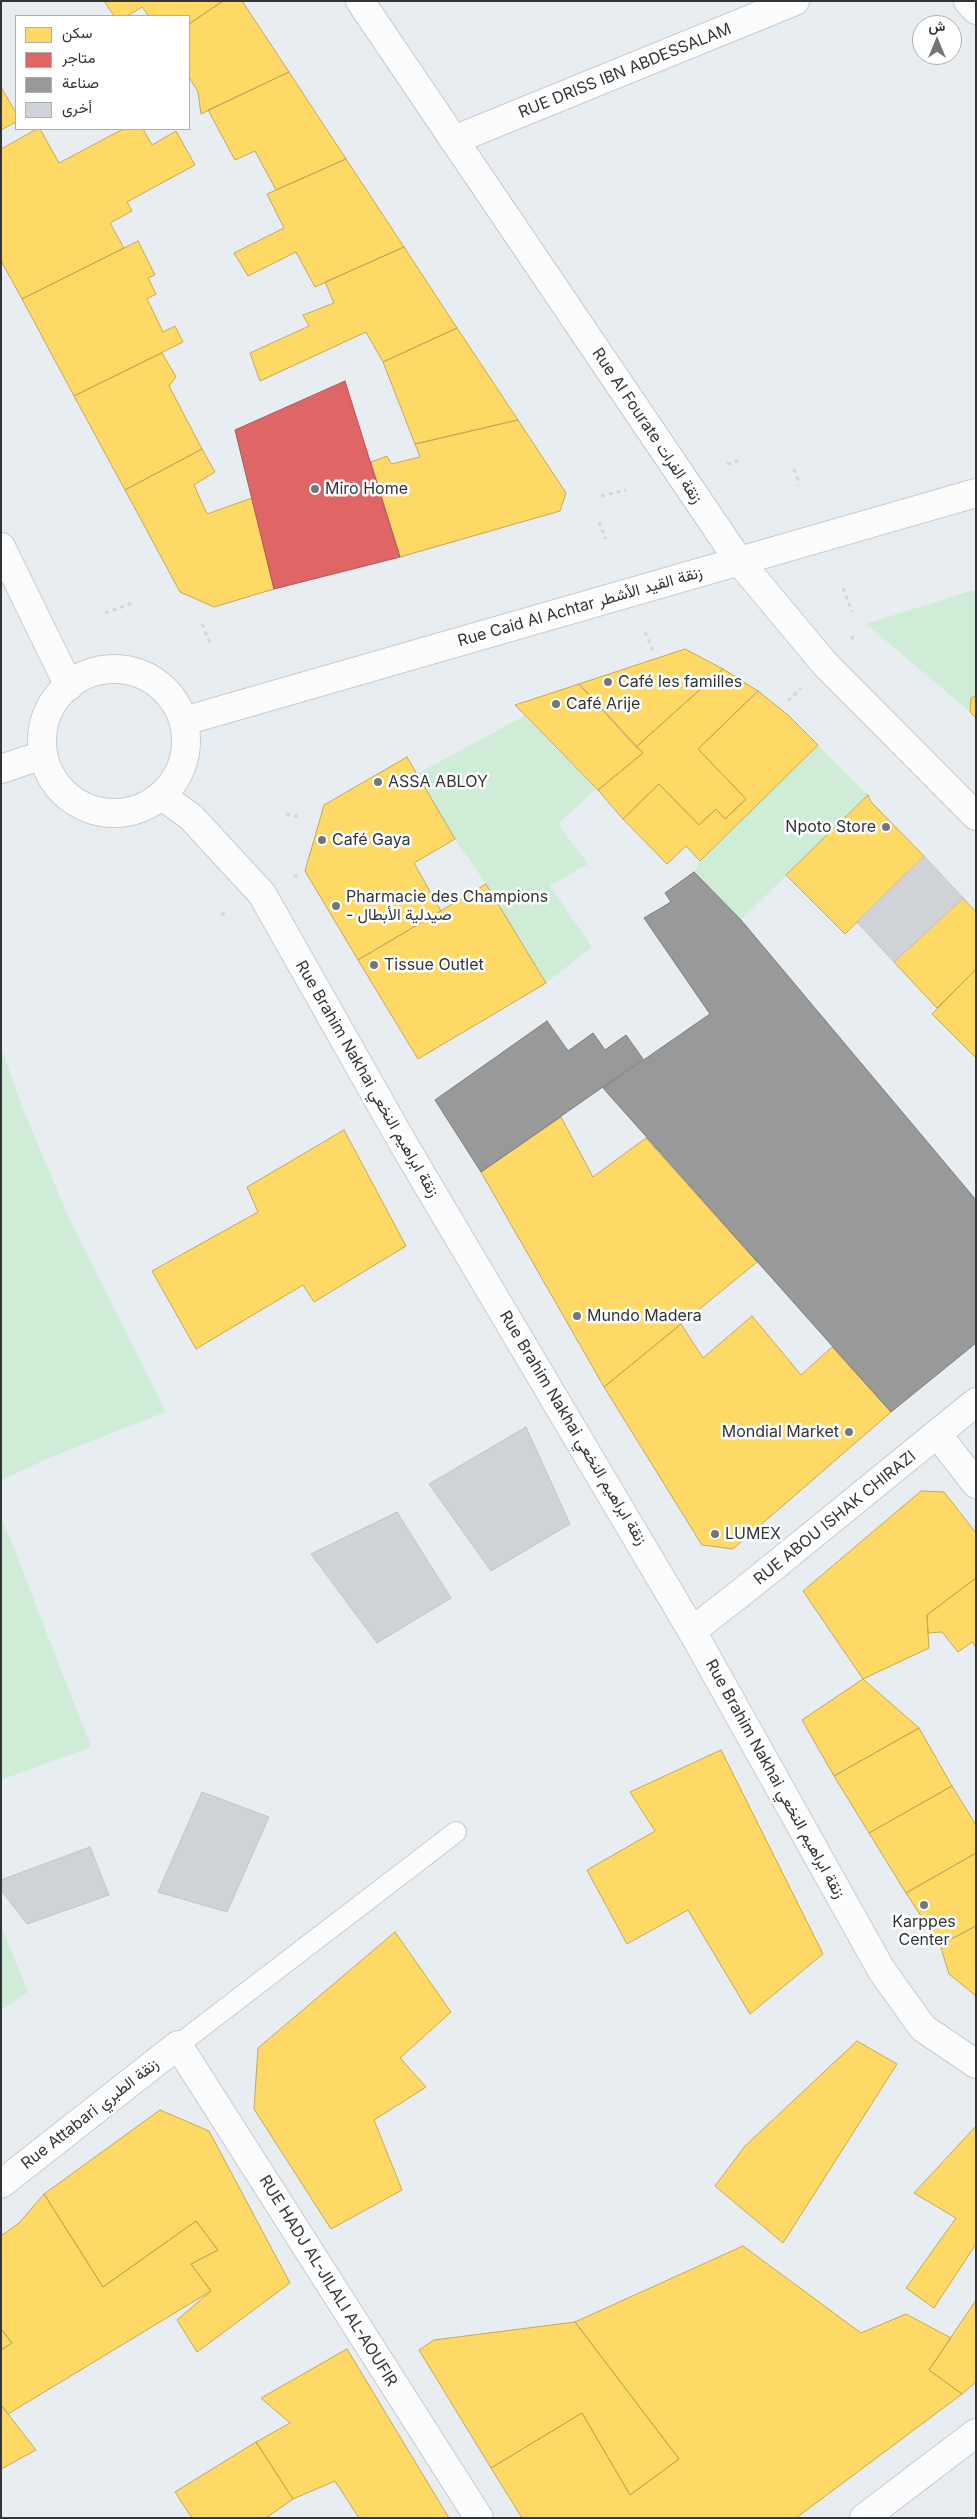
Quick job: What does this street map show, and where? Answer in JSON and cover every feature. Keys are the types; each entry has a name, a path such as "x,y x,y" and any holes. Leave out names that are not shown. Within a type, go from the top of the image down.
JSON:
{"street":[{"name":"Rue Al Fourate زنقة الفرات","path":"360,1 739,561 825,664 976,816"},
{"name":"RUE DRISS IBN ABDESSALAM","path":"454,140 795,1"},
{"path":"968,1 976,10"},
{"name":"Rue Caid Al Achtar زنقة القيد الأشطر","path":"184,721 976,493"},
{"path":"1,547 69,686"},
{"path":"116,669 135,672 152,680 165,690 175,703 184,721 187,747 183,766 174,782 162,796 145,806 127,813 108,813 91,810 75,802 61,790 50,775 43,755 42,739 46,720 54,702 69,686 83,677 99,671 116,669"},
{"path":"1,769 43,755"},
{"name":"Rue Brahim Nakhai زنقة ابراهيم النخعي","path":"162,796 190,817 262,894 404,1145 692,1631 882,1971 923,2028 976,2064"},
{"name":"RUE ABOU ISHAK CHIRAZI","path":"692,1631 938,1435 976,1402"},
{"path":"938,1435 976,1484"},
{"name":"Rue Attabari زنقة الطبري","path":"1,2184 178,2045"},
{"name":"RUE HADJ AL-JILALI AL-AOUFIR","path":"178,2045 479,2518"},
{"path":"864,2518 976,2433"}],"lane":[{"path":"178,2045 456,1832"}],"path":[{"path":"727,464 741,460"},
{"path":"794,468 800,485"},
{"path":"601,496 626,490"},
{"path":"599,522 606,539"},
{"path":"843,588 852,612"},
{"path":"105,613 135,602"},
{"path":"202,624 210,643"},
{"path":"645,632 653,650"},
{"path":"788,702 802,687"},
{"path":"286,814 299,817"},
{"path":"294,877 300,874"},
{"path":"221,915 228,912"}],"green space":[{"path":"976,589 976,696 971,698 970,712 866,624"},
{"path":"524,716 596,789 558,824 588,864 550,886 592,947 546,983 486,884 455,839 417,774"},
{"path":"818,745 868,795 741,920 694,872 700,861"},
{"path":"1,1048 23,1109 70,1221 166,1412 56,1455 1,1480"},
{"path":"1,1515 91,1747 1,1780"},
{"path":"1,1926 28,1992 1,2010"}],"building: سكن":[{"path":"104,1 223,1 190,23 190,15 148,15 142,7 129,15 113,15"},
{"path":"223,1 242,1 289,72 201,114 198,92 190,79 190,23"},
{"path":"289,72 346,159 276,190 255,151 235,160 208,110"},
{"path":"1,87 15,111 15,123 1,130"},
{"path":"35,130 41,130 59,163 121,130 144,130 152,145 176,131 195,165 127,202 132,211 110,223 124,248 22,299 1,261 1,149"},
{"path":"346,159 404,247 315,287 296,252 248,276 234,253 284,228 267,194"},
{"path":"138,241 155,275 148,278 156,294 147,299 163,332 175,326 183,342 74,396 22,299"},
{"path":"404,247 457,328 383,362 366,332 260,381 250,353 309,326 303,315 334,303 325,282"},
{"path":"457,328 518,420 415,444 383,362"},
{"path":"162,353 176,377 169,386 202,449 125,490 74,396"},
{"path":"518,420 566,493 560,511 400,557 371,462 387,456 391,464 420,457 415,444"},
{"path":"202,449 215,472 194,485 207,514 252,498 274,589 214,607 180,592 125,490"},
{"path":"685,649 723,669 636,747 579,684"},
{"path":"723,669 758,691 698,749 746,799 725,819 716,809 699,825 659,784 623,819 598,790 643,753 636,747"},
{"path":"579,684 643,753 598,790 515,705"},
{"path":"758,691 788,715 818,745 700,861 686,846 667,864 623,819 659,784 699,825 716,809 725,819 746,799 698,749"},
{"path":"976,696 976,718 970,712 971,698"},
{"path":"407,757 455,839 414,863 441,911 358,960 305,871 324,805"},
{"path":"868,795 871,802 924,856 845,934 786,875"},
{"path":"486,884 546,983 418,1059 358,960"},
{"path":"963,898 976,912 976,969 937,1008 894,962"},
{"path":"976,969 976,1058 932,1014"},
{"path":"561,1117 593,1177 646,1138 757,1262 604,1387 481,1172"},
{"path":"344,1130 406,1246 314,1302 303,1285 196,1349 152,1271 258,1212 247,1187"},
{"path":"752,1316 801,1375 832,1347 891,1412 733,1549 702,1545 604,1387 681,1324 703,1358"},
{"path":"921,1491 944,1492 976,1533 976,1578 927,1615 929,1648 863,1679 803,1591"},
{"path":"976,1578 976,1647 972,1642 958,1652 942,1632 928,1633 927,1615"},
{"path":"863,1679 919,1728 834,1776 802,1720"},
{"path":"919,1728 952,1786 869,1833 834,1776"},
{"path":"721,1750 823,1954 750,2014 688,1910 627,1944 587,1870 655,1831 630,1792"},
{"path":"952,1786 976,1825 976,1853 906,1893 869,1833"},
{"path":"976,1853 976,1926 940,1945 906,1893"},
{"path":"976,1926 976,1996 949,1974 940,1945"},
{"path":"395,1932 451,2012 400,2058 426,2087 374,2120 402,2190 331,2229 254,2109 258,2048"},
{"path":"857,2041 897,2064 783,2243 715,2186 745,2146"},
{"path":"160,2110 209,2131 290,2283 197,2352 177,2320 211,2291 191,2264 218,2250 196,2221 103,2287 44,2194"},
{"path":"976,2126 976,2244 934,2308 906,2288 956,2218 914,2193"},
{"path":"44,2194 103,2287 196,2221 218,2250 191,2264 211,2291 8,2414 1,2405 1,2350 12,2343 1,2329 1,2236 19,2223"},
{"path":"743,2246 861,2333 906,2314 951,2338 929,2370 962,2394 796,2518 522,2518 491,2468 582,2413 630,2495 679,2459 575,2322"},
{"path":"976,2300 976,2382 962,2394 929,2370"},
{"path":"575,2322 679,2459 630,2495 582,2413 491,2468 419,2350 434,2340"},
{"path":"1,2329 12,2343 1,2350"},
{"path":"347,2349 449,2518 359,2518 335,2481 293,2499 256,2442 290,2423 261,2398"},
{"path":"1,2405 36,2450 1,2469"},
{"path":"256,2442 293,2499 266,2518 192,2518 175,2492"}],"building: متاجر":[{"path":"345,381 400,557 274,589 235,430"}],"building: صناعة":[{"path":"694,872 741,920 976,1200 976,1343 891,1412 603,1088 710,1014 644,918 671,902 665,893"},
{"path":"547,1021 568,1051 593,1033 605,1050 626,1035 643,1059 481,1172 435,1100"}],"building: أخرى":[{"path":"924,856 963,898 894,962 857,922"},
{"path":"526,1427 570,1524 491,1571 429,1484"},
{"path":"397,1512 451,1598 377,1643 311,1554"},
{"path":"202,1792 269,1817 227,1912 158,1892"},
{"path":"90,1847 109,1895 27,1924 1,1890 1,1880"}],"place":[{"name":"Miro Home","path":"315,489"},
{"name":"Café les familles","path":"608,682"},
{"name":"Café Arije","path":"556,704"},
{"name":"ASSA ABLOY","path":"378,782"},
{"name":"Npoto Store","path":"886,827"},
{"name":"Café Gaya","path":"322,840"},
{"name":"Pharmacie des Champions - صيدلية الأبطال","path":"336,906"},
{"name":"Tissue Outlet","path":"374,965"},
{"name":"Mundo Madera","path":"577,1316"},
{"name":"Mondial Market","path":"849,1432"},
{"name":"LUMEX","path":"715,1534"},
{"name":"Karppes Center","path":"924,1905"}]}
